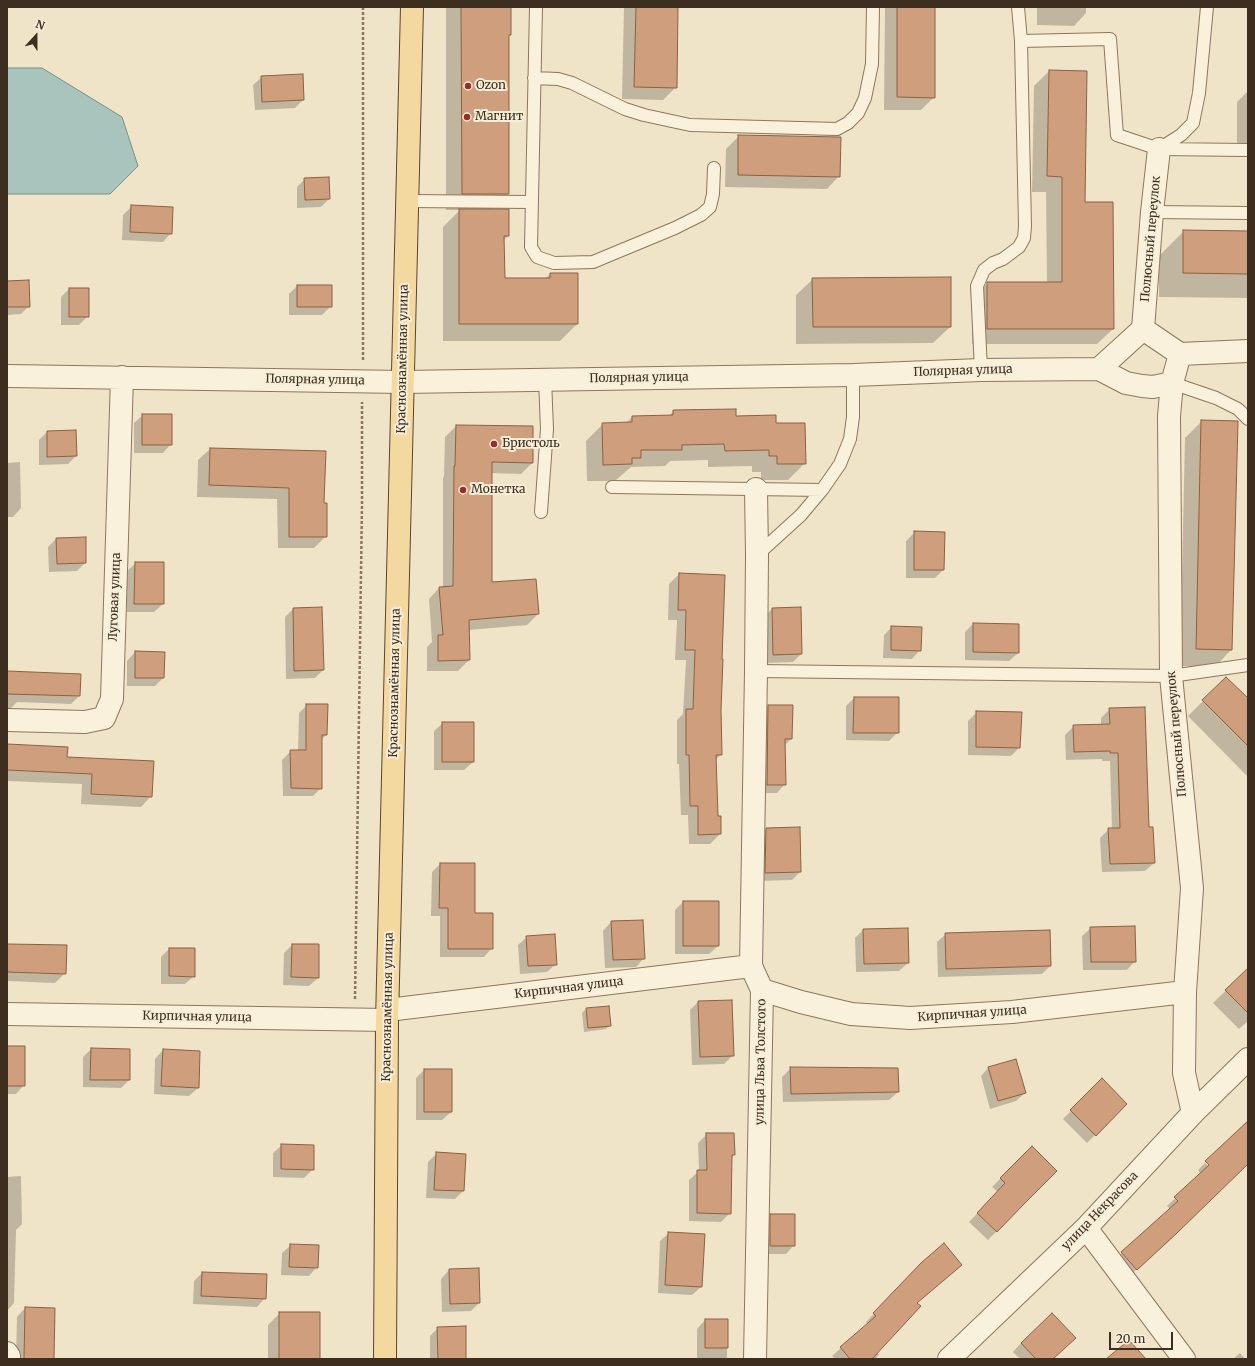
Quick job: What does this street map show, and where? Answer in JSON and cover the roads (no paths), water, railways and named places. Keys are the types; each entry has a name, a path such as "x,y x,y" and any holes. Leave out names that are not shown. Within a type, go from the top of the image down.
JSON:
{"main road":[{"name":"Краснознамённая улица","path":"385,1359 387,1015 412,7"}],"street":[{"name":"Полюсный переулок","path":"1143,329 1152,212 1159,149"},
{"path":"1172,383 1153,387 1126,383 1099,369 1143,329 1180,354 1248,351"},
{"name":"Полюсный переулок","path":"1180,354 1172,383 1169,416 1171,676 1192,888 1185,992 1184,1073 1193,1114"},
{"name":"Полярная улица","path":"7,376 362,380 402,382 853,375 981,370 1099,369"},
{"name":"Луговая улица","path":"7,720 85,722 104,718 112,699 122,378"},
{"name":"улица Льва Толстого","path":"755,1359 762,990 751,966 756,671 756,489"},
{"name":"Кирпичная улица","path":"7,1014 355,1020 751,966"},
{"name":"Кирпичная улица","path":"762,990 851,1014 910,1018 1012,1012 1185,992"},
{"name":"улица Некрасова","path":"949,1359 1086,1228 1193,1114 1248,1059"},
{"path":"1086,1228 1184,1359"},
{"path":"7,1353 9,1359"}],"lane":[{"path":"536,7 531,247 537,257 554,262 593,262 675,228 701,215 710,207 713,194 714,168"},
{"path":"534,78 558,79 572,83 625,108 644,115 690,125 837,130 848,123 858,113 865,98 872,64 873,7"},
{"path":"1159,149 1181,135 1193,123 1199,93 1206,7"},
{"path":"981,370 977,286 984,270 993,263 1003,259 1018,247 1024,238 1021,41 1015,9"},
{"path":"1021,41 1110,39 1117,135 1159,149 1248,150"},
{"path":"407,201 531,202"},
{"path":"1152,212 1248,213"},
{"path":"757,556 801,515 822,490 840,464 850,439 853,417 853,375"},
{"path":"541,512 547,429 545,380"},
{"path":"1172,383 1216,398 1238,409 1248,419"},
{"path":"612,487 822,490"},
{"path":"756,671 1171,676 1248,664"}],"water":[{"path":"7,68 42,68 122,117 138,166 110,194 7,194"}],"place":[{"name":"Ozon","path":"468,86"},
{"name":"Магнит","path":"467,117"},
{"name":"Бристоль","path":"494,444"},
{"name":"Монетка","path":"463,490"}]}
